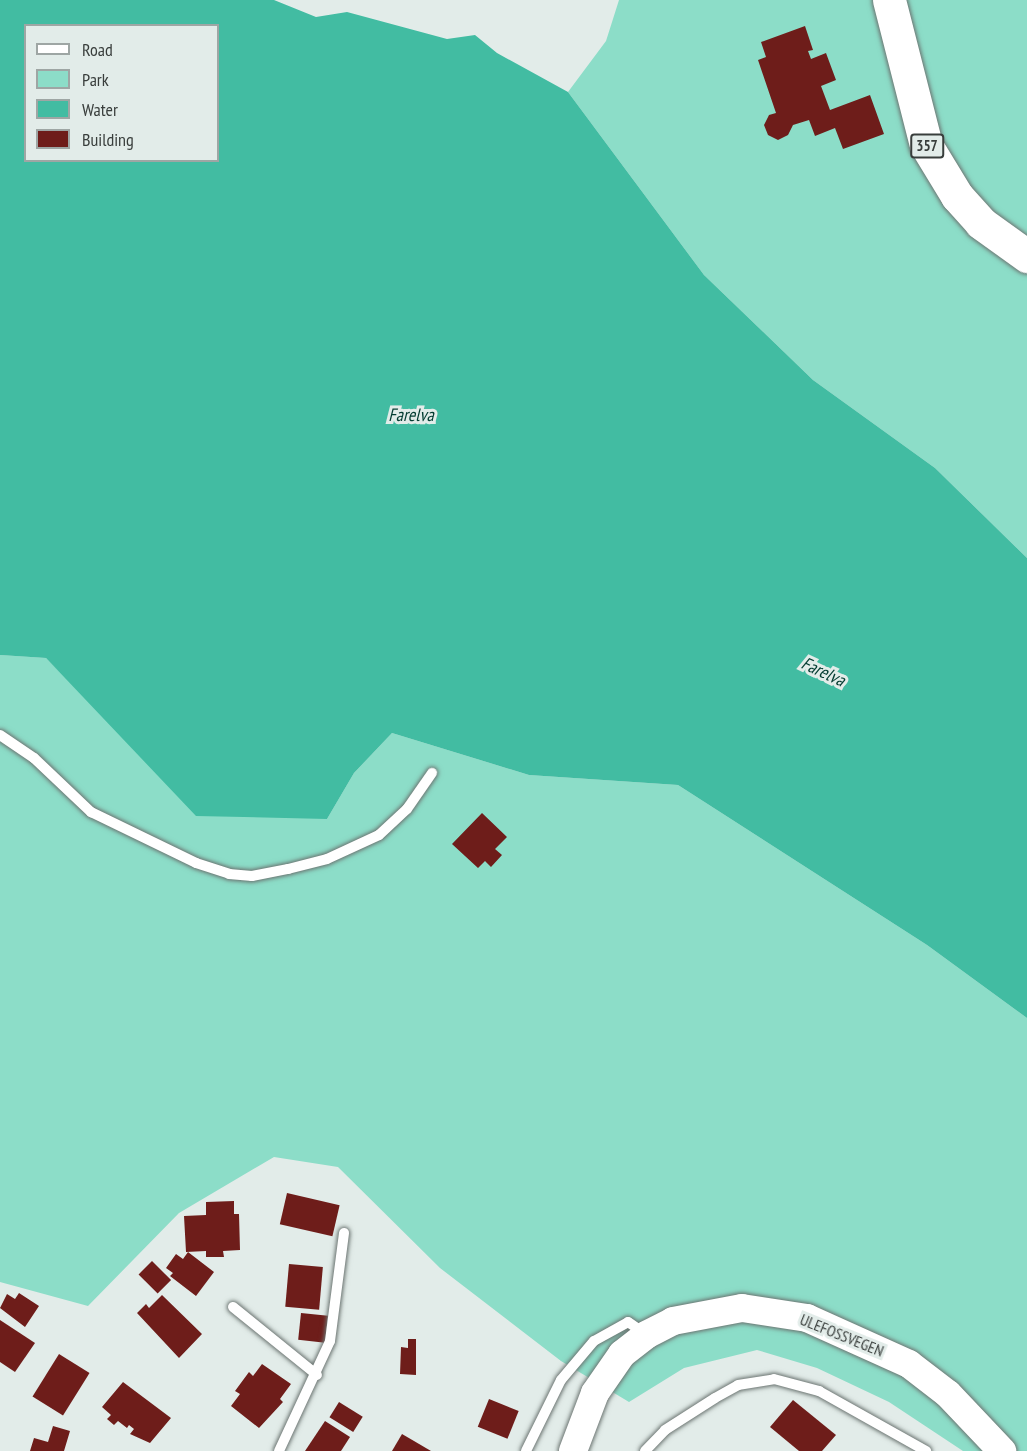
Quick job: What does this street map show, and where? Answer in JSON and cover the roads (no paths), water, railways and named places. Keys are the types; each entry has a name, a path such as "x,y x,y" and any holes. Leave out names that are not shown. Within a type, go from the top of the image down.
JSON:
{"main road":[{"name":"357","path":"889,0 926,145 957,196 981,224 1027,256"}],"street":[{"name":"ULEFOSSVEGEN","path":"573,1451 581,1425 609,1371 646,1335 683,1318 742,1308 807,1318 909,1364 948,1394 1002,1451"}],"lane":[{"path":"0,735 34,758 91,812 196,863 229,874 252,876 327,859 379,835 407,809 432,773"},
{"path":"279,1451 317,1375 334,1320 344,1233"},
{"path":"233,1307 317,1375"},
{"path":"526,1451 561,1380 594,1341 628,1322 636,1324 646,1335"},
{"path":"645,1451 665,1430 738,1385 774,1379 819,1391 926,1451"}],"water":[{"name":"Farelva","path":"0,0 274,0 316,17 347,12 447,39 475,35 497,53 568,92 704,275 813,380 935,468 1027,558 1027,1018 927,945 678,785 529,775 392,733 354,773 327,819 196,816 46,658 0,655"}]}
